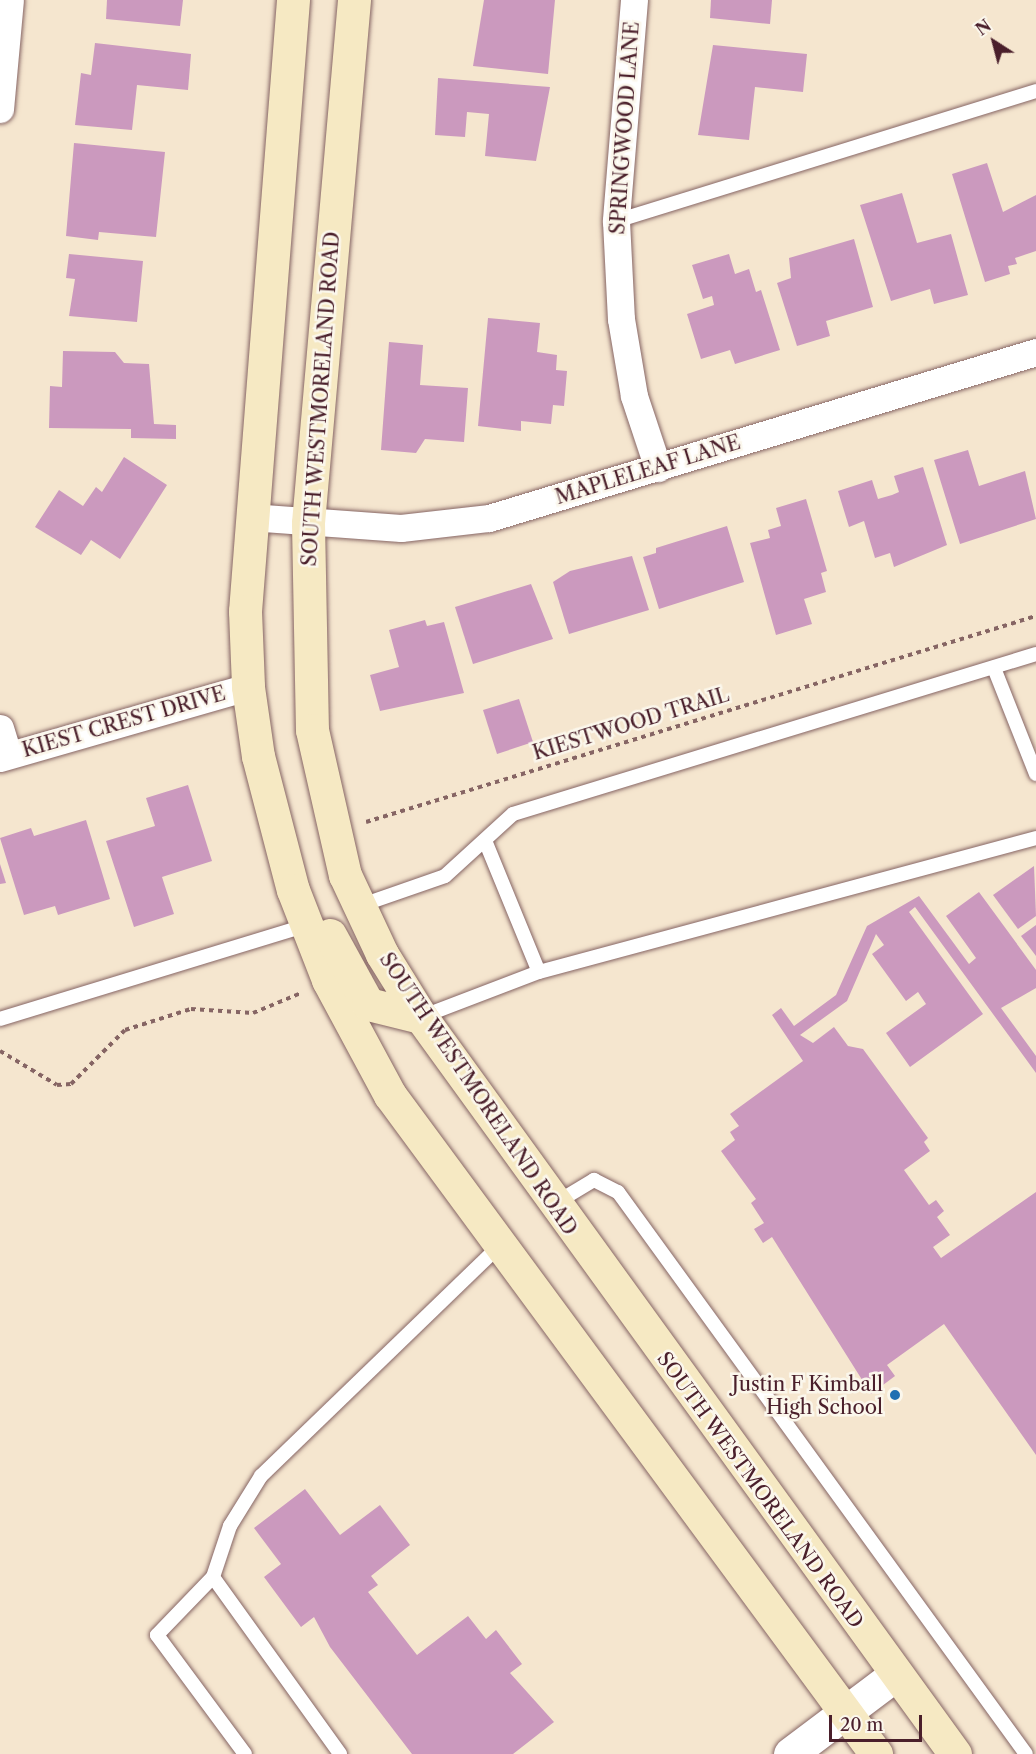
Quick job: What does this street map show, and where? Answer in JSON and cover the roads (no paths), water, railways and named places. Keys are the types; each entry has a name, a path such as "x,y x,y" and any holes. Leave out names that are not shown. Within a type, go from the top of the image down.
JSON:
{"main road":[{"path":"293,0 250,517 248,687 266,802 307,925 337,1000 390,1095 876,1754"},
{"name":"SOUTH WESTMORELAND ROAD","path":"354,0 308,523 312,730 325,800 359,906 421,1017 552,1205 955,1754"},
{"path":"307,925 329,934 369,1004 421,1017"}],"street":[{"path":"0,110 10,0"},
{"name":"SPRINGWOOD LANE","path":"634,0 616,221 623,330 634,396 658,468"},
{"name":"MAPLELEAF LANE","path":"250,517 401,528 489,518 1036,352"},
{"name":"KIEST CREST DRIVE","path":"4,756 248,687"},
{"path":"0,728 4,756"},
{"path":"790,1754 896,1675"}],"lane":[{"path":"616,221 1036,91"},
{"path":"359,906 445,876 486,843 513,814 1036,654"},
{"path":"994,668 1036,774"},
{"path":"421,1017 539,972 1036,838"},
{"path":"486,843 539,972"},
{"path":"0,1019 307,925"},
{"path":"552,1205 594,1180 618,1192 1026,1754"},
{"path":"245,1754 157,1635 213,1577 230,1526 261,1476 501,1243"},
{"path":"213,1577 340,1754"}],"place":[{"name":"Justin F Kimball High School","path":"895,1395"}]}
